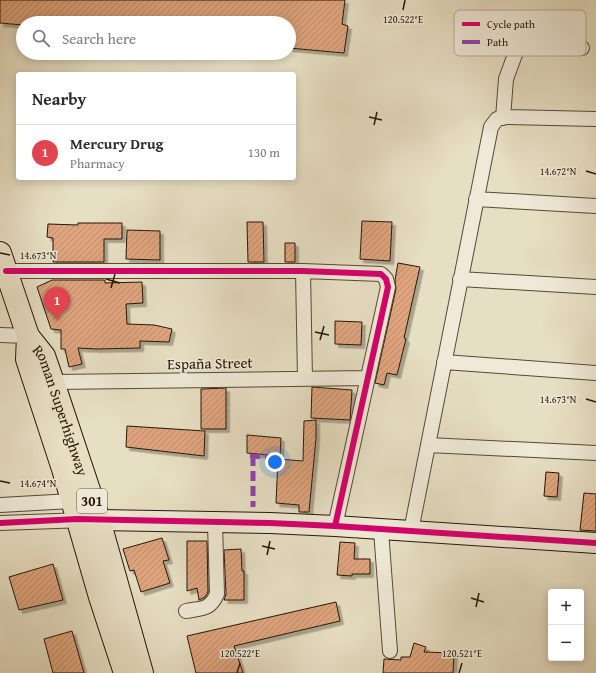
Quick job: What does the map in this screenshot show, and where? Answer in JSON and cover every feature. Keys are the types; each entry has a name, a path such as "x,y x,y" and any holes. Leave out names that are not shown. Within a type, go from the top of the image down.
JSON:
{"main road":[{"name":"Roman Superhighway","path":"3,262 28,336 44,356 53,382 85,511 100,597 125,673"},
{"name":"Roman Superhighway","path":"28,336 27,359 63,469 85,511 142,673"}],"street":[{"path":"503,118 506,79 514,56"},
{"path":"411,531 491,127 497,119 503,118 596,119"},
{"path":"476,199 596,206"},
{"path":"3,262 381,274 386,279 388,287 335,526"},
{"path":"303,271 305,379"},
{"path":"460,279 596,287"},
{"path":"0,335 28,336"},
{"path":"444,362 596,373"},
{"name":"España Street","path":"53,382 367,378"},
{"path":"428,445 596,453"},
{"path":"0,505 215,523 335,526 596,544"},
{"path":"0,523 85,511"},
{"path":"186,611 213,603 217,594 215,523"},
{"path":"381,530 390,651"}],"building":[{"path":"0,0 345,0 342,24 348,26 344,53 296,49 296,16 16,16 16,24 0,23"},
{"path":"362,221 392,222 390,261 360,259"},
{"path":"247,222 263,222 264,262 248,262"},
{"path":"78,223 122,223 122,239 104,239 104,262 53,262 53,238 47,237 48,224 78,225"},
{"path":"127,230 160,231 160,260 126,259"},
{"path":"285,243 295,243 295,262 285,262"},
{"path":"398,263 420,267 404,338 406,339 397,375 387,373 384,385 375,383 396,289 395,280"},
{"path":"52,280 105,280 105,283 142,282 143,303 126,304 127,324 154,325 172,329 169,342 140,341 140,348 78,348 82,364 69,367 65,349 61,349 61,330 51,329 37,287"},
{"path":"335,321 362,322 361,345 335,344"},
{"path":"312,387 352,390 350,420 311,418"},
{"path":"226,388 226,429 201,429 201,389"},
{"path":"316,420 316,438 309,512 299,512 299,505 276,503 278,459 303,461 304,421"},
{"path":"127,426 205,431 204,456 126,447"},
{"path":"247,435 281,438 280,456 247,453"},
{"path":"546,472 559,473 557,497 544,496"},
{"path":"584,493 596,494 596,531 580,530"},
{"path":"162,538 169,560 163,561 170,583 141,592 134,570 130,571 123,549"},
{"path":"187,541 207,541 208,592 205,597 199,600 197,588 187,591"},
{"path":"340,542 355,543 354,559 370,559 370,574 352,574 352,576 337,575"},
{"path":"241,549 242,571 244,571 244,600 224,600 226,594 224,550"},
{"path":"53,564 63,600 19,610 9,577"},
{"path":"336,602 340,621 234,646 243,673 196,673 187,636"},
{"path":"72,631 84,673 53,673 44,639"},
{"path":"414,643 426,647 424,652 454,653 453,673 383,673 384,659 401,660 401,657 410,657"}],"marked path":[{"path":"250,456 272,457"},
{"path":"253,456 253,507"}],"cycle path":[{"path":"6,271 303,271 381,274 386,279 388,287 335,526"},
{"path":"0,523 77,519 270,523 596,543"}],"place":[{"name":"Mercury Drug","path":"57,320"}]}
